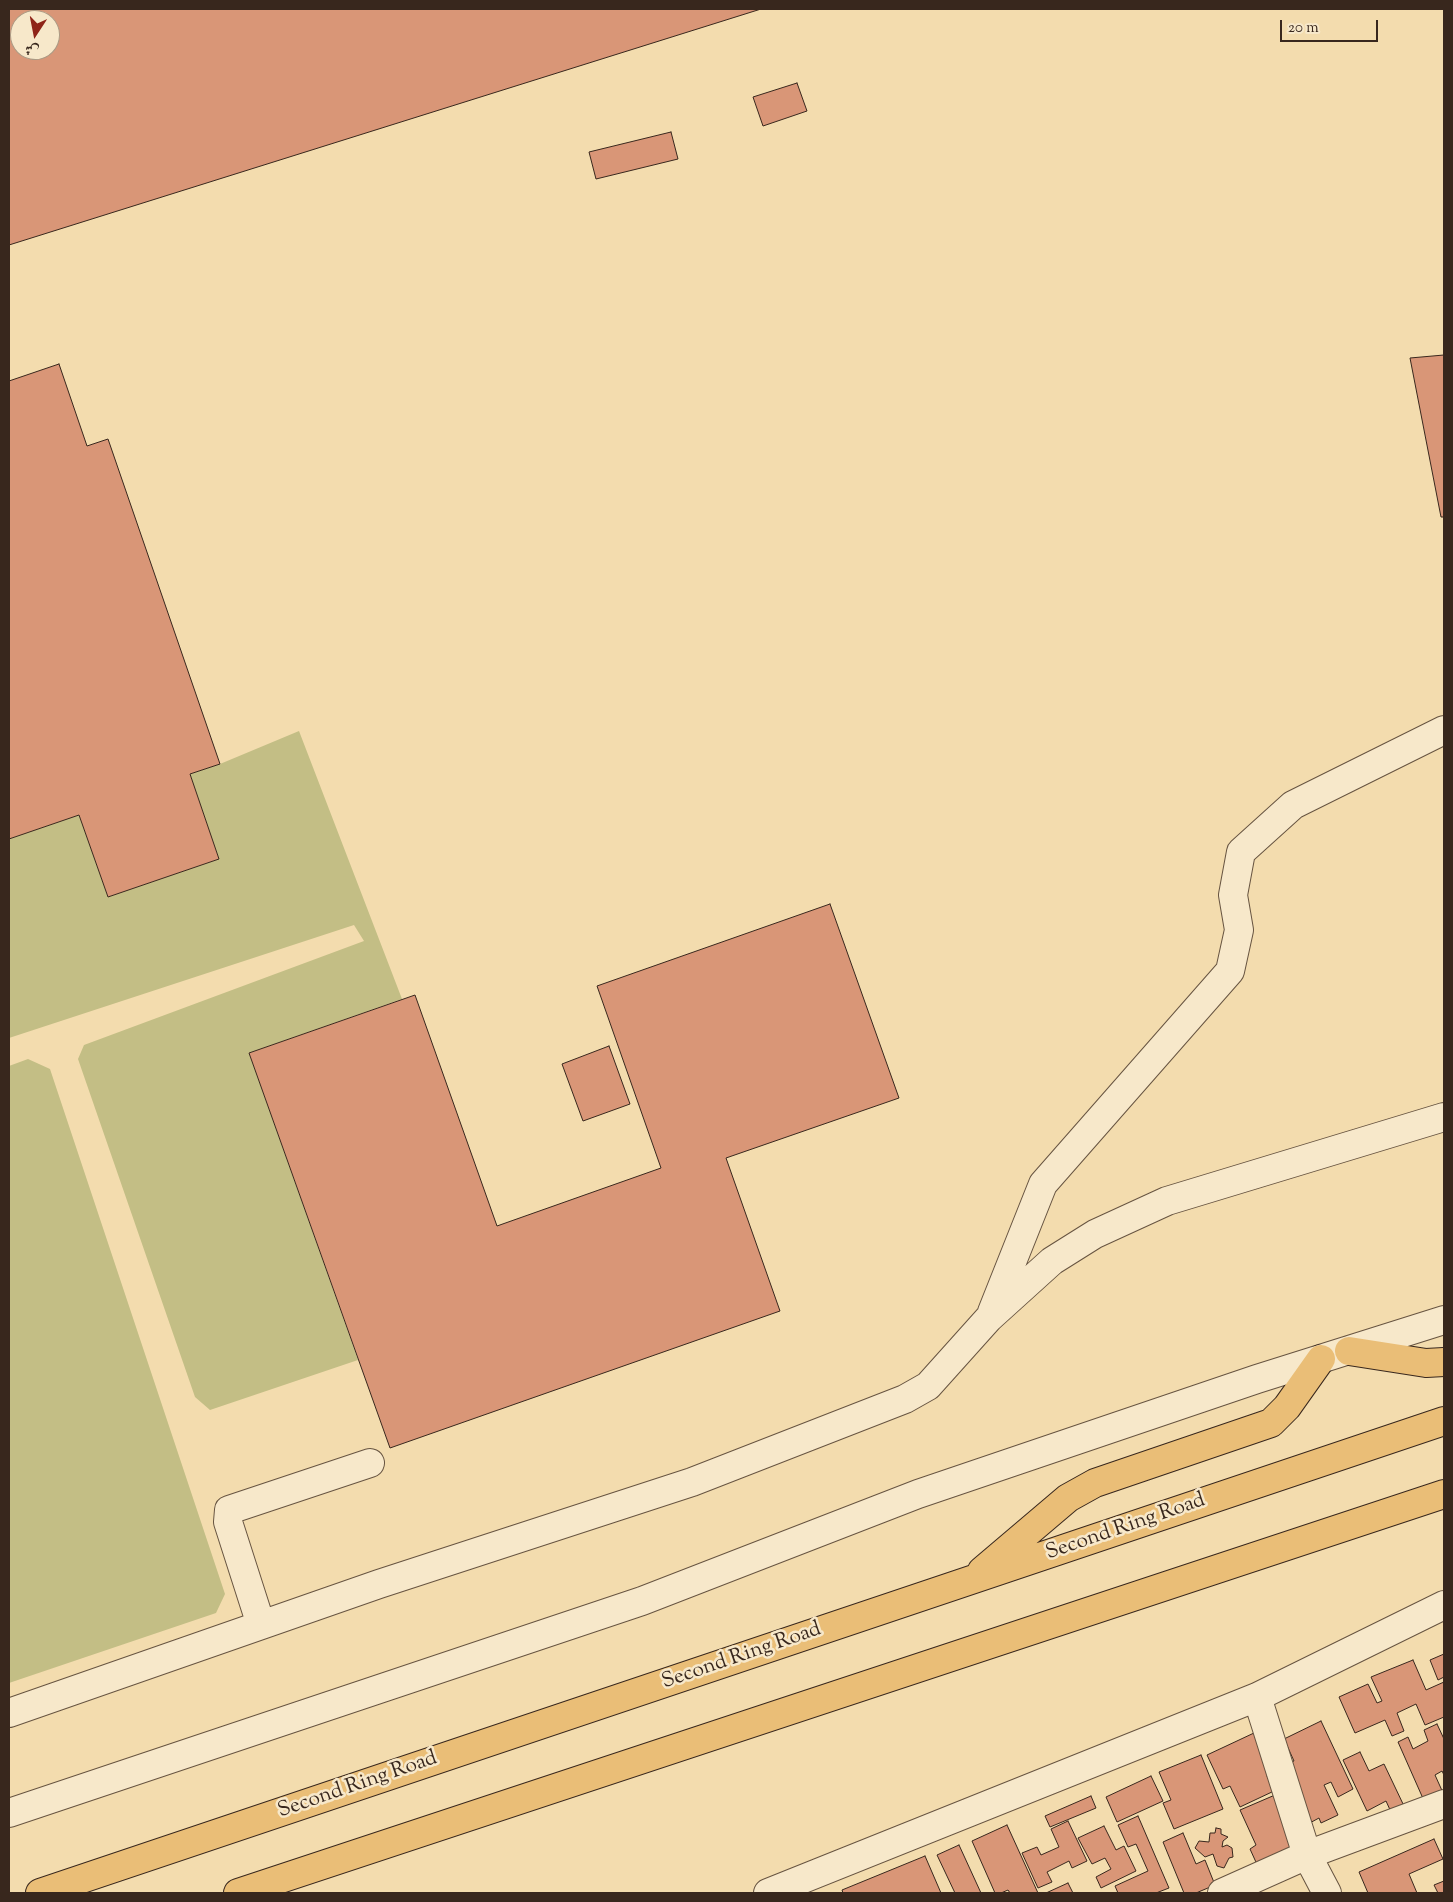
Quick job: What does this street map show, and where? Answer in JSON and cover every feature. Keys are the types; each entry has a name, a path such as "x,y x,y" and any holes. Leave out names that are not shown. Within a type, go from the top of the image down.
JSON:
{"highway":[{"path":"1349,1351 1426,1364 1444,1362"},
{"path":"970,1581 1068,1498 1095,1483 1271,1423 1287,1407 1321,1359"},
{"name":"Second Ring Road","path":"40,1893 1444,1421"},
{"path":"238,1893 1444,1494"}],"street":[{"path":"989,1318 1043,1184 1230,970 1239,930 1233,895 1241,852 1293,805 1444,730"},
{"path":"9,1713 379,1584 692,1482 905,1399 928,1386 989,1318 1052,1260 1095,1234 1167,1201 1444,1117"},
{"path":"9,1813 642,1601 918,1494 1321,1359 1444,1320"},
{"path":"261,1625 228,1522 229,1510 370,1463"},
{"path":"768,1893 1257,1697 1444,1605"},
{"path":"1257,1697 1307,1855 1327,1893"},
{"path":"1222,1893 1307,1855 1444,1804"}],"shaded area":[{"path":"299,731 402,999 249,1053 358,1360 210,1410 195,1397 78,1059 84,1045 364,941 354,925 9,1038 9,839 79,815 108,897 219,859 190,774 220,764"},
{"path":"28,1059 50,1069 225,1594 216,1613 9,1683 9,1066"}],"building":[{"path":"9,9 761,9 9,245"},
{"path":"797,83 807,111 763,126 753,97"},
{"path":"671,132 678,159 596,179 589,152"},
{"path":"1444,355 1444,517 1441,517 1410,358"},
{"path":"59,364 87,446 108,439 220,764 190,774 219,859 108,897 79,815 9,839 9,381"},
{"path":"830,904 899,1098 726,1158 780,1311 390,1448 249,1053 415,995 497,1226 661,1168 597,986"},
{"path":"609,1046 630,1104 583,1121 562,1064"},
{"path":"1444,1654 1444,1677 1438,1680 1430,1660"},
{"path":"1413,1660 1426,1690 1444,1682 1444,1717 1425,1725 1416,1704 1397,1713 1404,1731 1392,1736 1385,1720 1355,1733 1339,1697 1368,1684 1377,1703 1382,1701 1371,1677"},
{"path":"1321,1721 1353,1789 1338,1797 1331,1782 1324,1785 1338,1815 1321,1823 1319,1818 1306,1825 1284,1765 1294,1761 1284,1739"},
{"path":"1437,1724 1444,1739 1444,1775 1442,1771 1435,1775 1444,1795 1425,1803 1398,1742 1408,1737 1413,1749 1428,1741 1424,1730"},
{"path":"1254,1733 1272,1775 1267,1776 1274,1791 1240,1807 1230,1786 1223,1789 1207,1755"},
{"path":"1360,1752 1369,1771 1384,1764 1404,1806 1391,1812 1386,1801 1367,1811 1343,1760"},
{"path":"1201,1755 1223,1809 1174,1829 1163,1803 1171,1800 1159,1772"},
{"path":"1151,1776 1163,1801 1117,1822 1106,1797"},
{"path":"1275,1795 1301,1853 1260,1871 1250,1849 1256,1845 1240,1810"},
{"path":"1091,1796 1096,1808 1050,1827 1045,1816"},
{"path":"1138,1816 1169,1888 1156,1893 1118,1893 1115,1886 1148,1871 1136,1844 1128,1847 1118,1825"},
{"path":"1068,1821 1087,1861 1072,1868 1069,1861 1047,1872 1052,1882 1038,1888 1022,1853 1037,1847 1041,1855 1059,1847 1051,1829"},
{"path":"1007,1825 1038,1893 1010,1893 1008,1890 995,1893 972,1841"},
{"path":"1104,1826 1116,1850 1124,1846 1136,1871 1101,1888 1096,1877 1111,1869 1105,1858 1092,1864 1078,1838"},
{"path":"1216,1828 1221,1829 1221,1834 1228,1837 1223,1841 1222,1847 1227,1845 1232,1848 1233,1857 1229,1858 1224,1868 1217,1866 1213,1854 1205,1857 1195,1848 1199,1841 1209,1842 1210,1833 1215,1833"},
{"path":"1183,1833 1196,1864 1205,1860 1215,1885 1196,1893 1184,1893 1163,1842"},
{"path":"1434,1839 1443,1859 1409,1874 1417,1893 1368,1893 1359,1872"},
{"path":"959,1845 981,1893 955,1893 937,1855"},
{"path":"925,1856 941,1893 843,1893 842,1890"},
{"path":"1444,1881 1444,1893 1438,1893 1434,1885"},
{"path":"1068,1883 1073,1893 1046,1893"}]}
